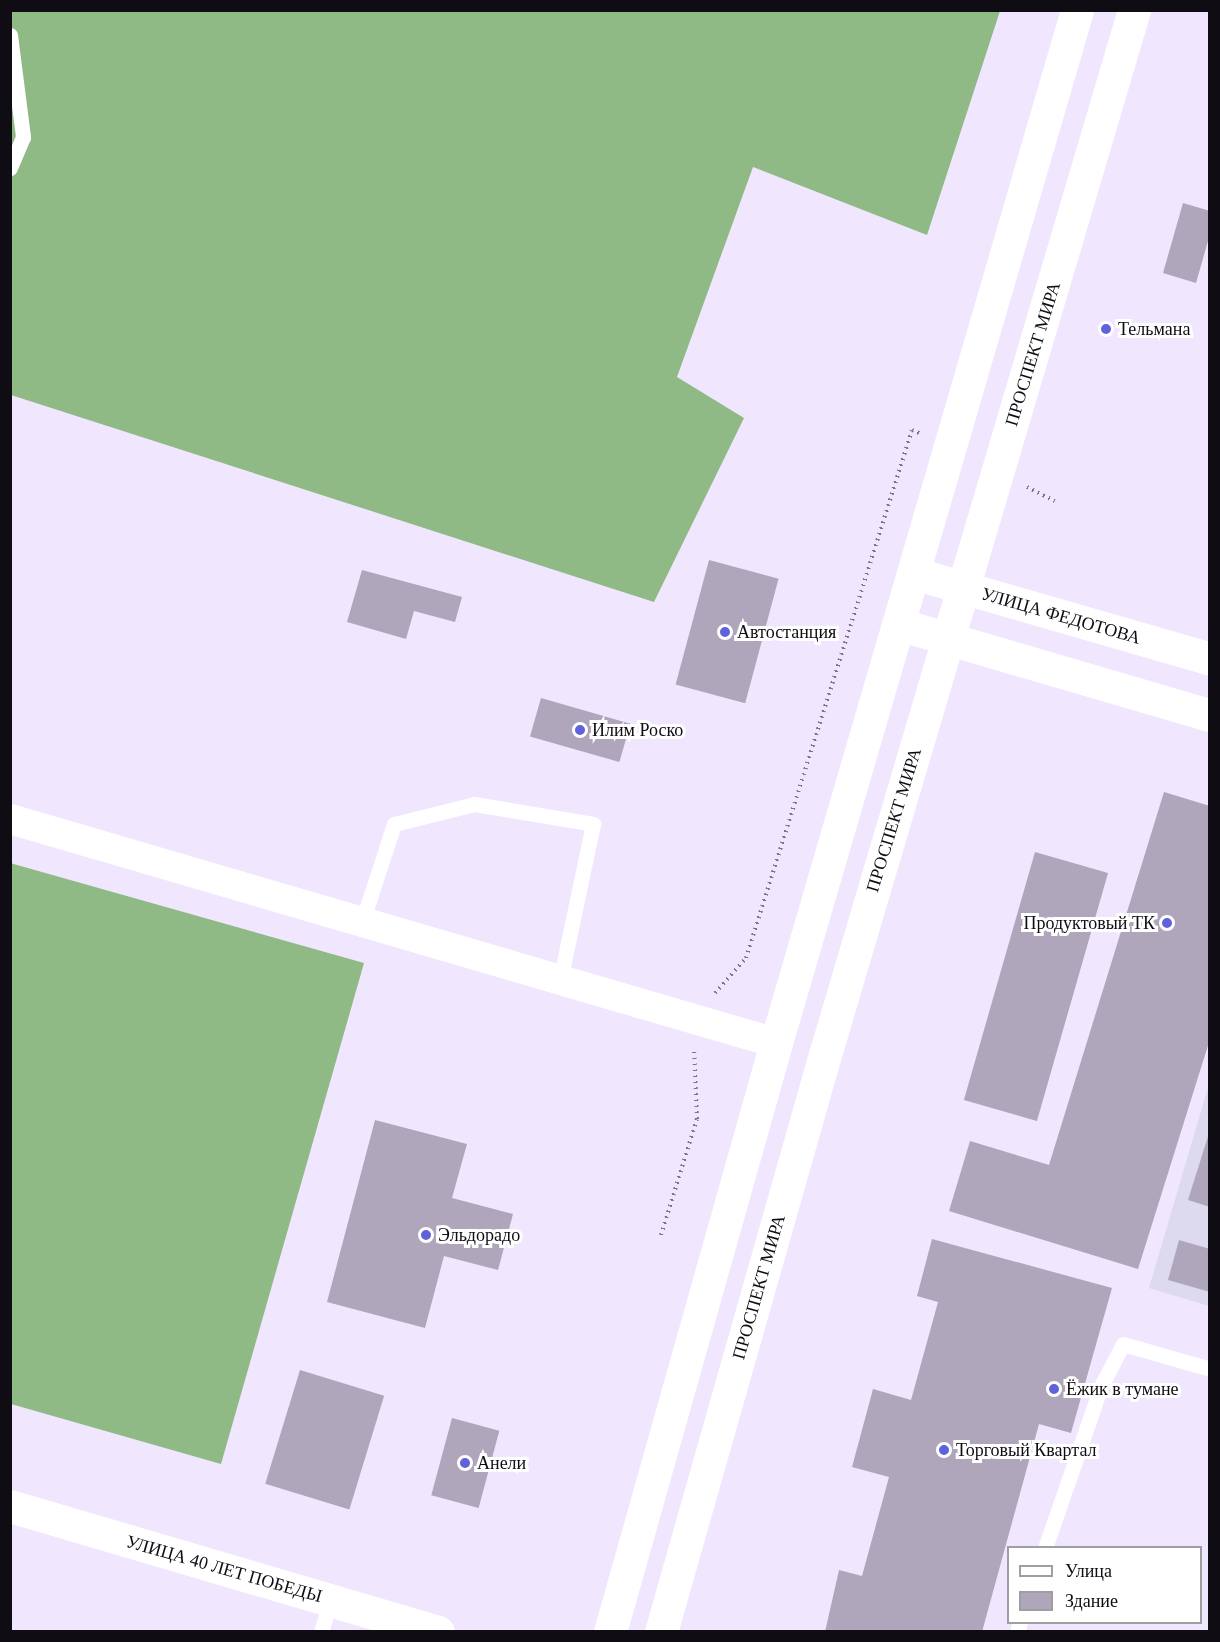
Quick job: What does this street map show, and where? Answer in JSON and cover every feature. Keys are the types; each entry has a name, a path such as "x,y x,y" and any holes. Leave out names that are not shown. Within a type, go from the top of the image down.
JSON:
{"street":[{"path":"610,1632 776,1042 1077,10"},
{"name":"ПРОСПЕКТ МИРА","path":"661,1632 948,639 1134,10"},
{"name":"УЛИЦА ФЕДОТОВА","path":"913,573 1209,659"},
{"path":"898,624 1209,715"},
{"path":"10,819 776,1042"},
{"name":"УЛИЦА 40 ЛЕТ ПОБЕДЫ","path":"10,1506 438,1632"}],"lane":[{"path":"10,35 22,137 10,168"},
{"path":"362,922 394,824 474,804 593,824 561,980"},
{"path":"1047,1546 1101,1386 1123,1344 1209,1369"},
{"path":"321,1632 331,1600"}],"path":[{"path":"661,1235 697,1119 692,1057 711,997 746,958 912,430 949,450"},
{"path":"998,472 1055,501"}],"shaded area":[{"path":"1209,1084 1209,1306 1149,1288"}],"green space":[{"path":"11,11 1000,11 927,235 753,167 677,377 744,418 654,602 11,395"},
{"path":"10,863 364,963 221,1464 11,1404"}],"building":[{"path":"1183,203 1210,211 1210,234 1196,283 1163,273"},
{"name":"Автостанция","path":"709,560 779,579 745,703 676,685"},
{"path":"362,570 462,597 455,622 414,611 406,639 347,622"},
{"name":"Илим Роско","path":"541,698 630,724 619,762 530,736"},
{"name":"Продуктовый ТК","path":"1164,792 1210,806 1210,1039 1138,1269 949,1211 970,1141 1049,1165"},
{"path":"1035,852 1108,873 1037,1121 964,1100"},
{"name":"Эльдорадо","path":"375,1120 467,1144 452,1198 513,1214 498,1270 444,1256 425,1328 327,1302"},
{"path":"1210,1130 1210,1207 1188,1200"},
{"name":"Торговый Квартал","path":"932,1239 1112,1288 1071,1433 1039,1424 982,1632 825,1632 839,1570 862,1576 889,1477 852,1467 873,1389 911,1400 938,1302 917,1296"},
{"path":"1179,1240 1210,1249 1210,1292 1168,1280"},
{"path":"300,1370 384,1396 349,1510 265,1484"},
{"name":"Анели","path":"452,1418 499,1431 479,1508 431,1495"}],"place":[{"name":"Тельмана","path":"1106,329"},
{"name":"Автостанция","path":"725,632"},
{"name":"Илим Роско","path":"580,730"},
{"name":"Продуктовый ТК","path":"1167,923"},
{"name":"Эльдорадо","path":"426,1235"},
{"name":"Ёжик в тумане","path":"1054,1389"},
{"name":"Торговый Квартал","path":"944,1450"},
{"name":"Анели","path":"465,1463"}]}
